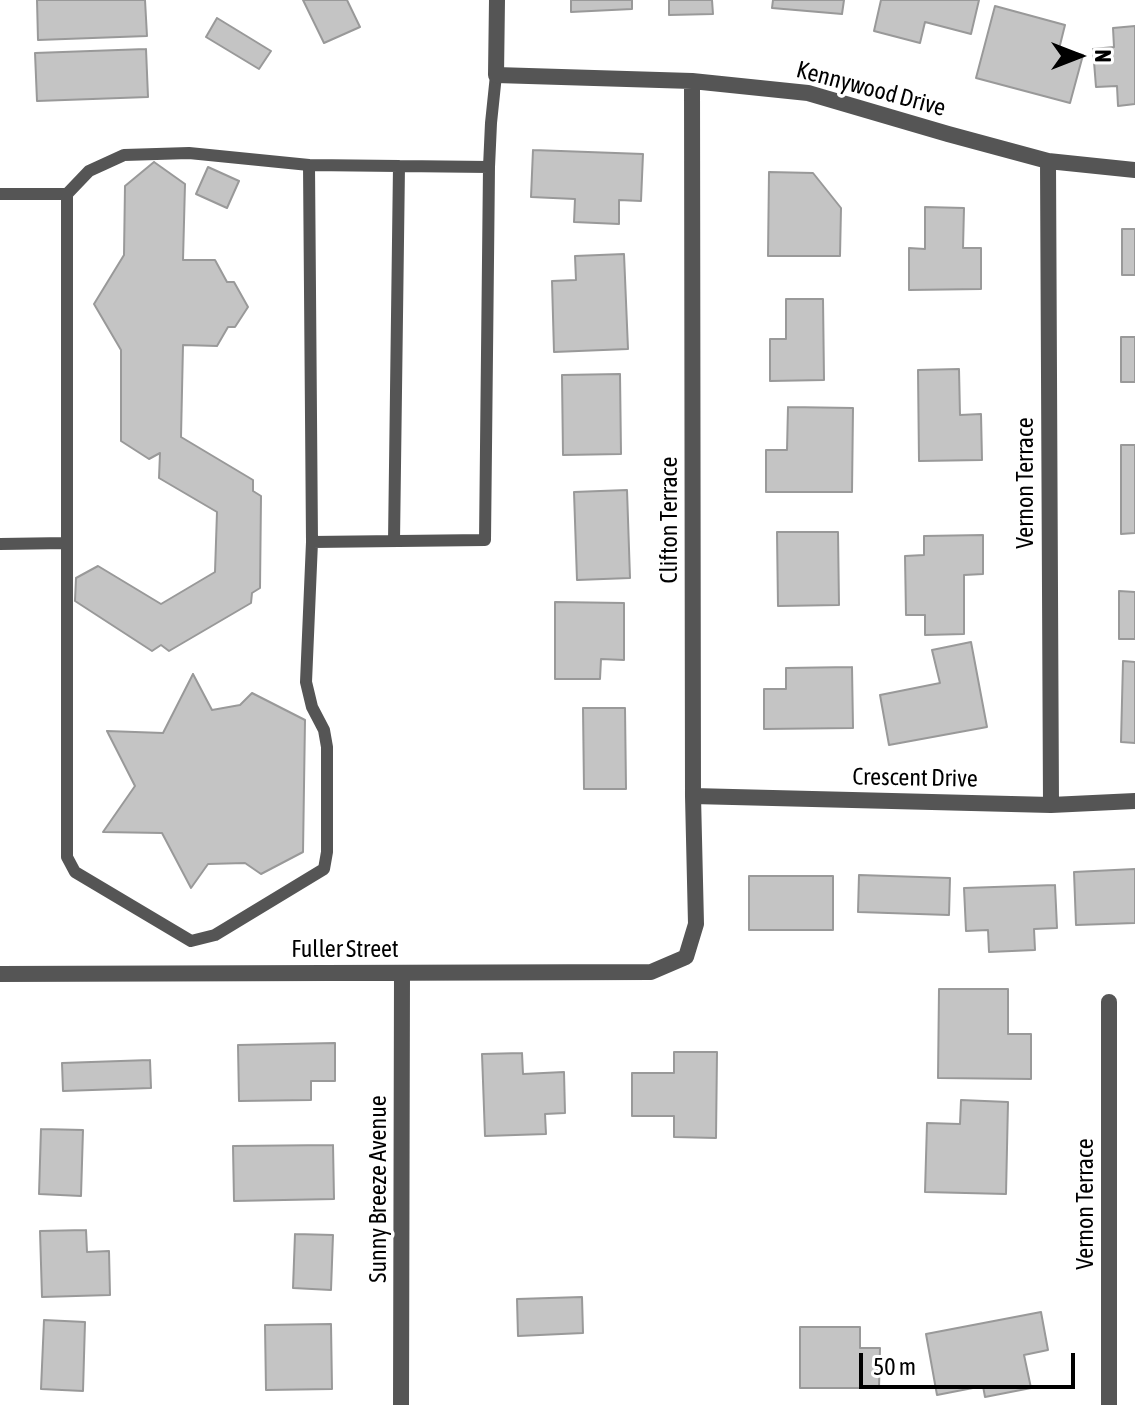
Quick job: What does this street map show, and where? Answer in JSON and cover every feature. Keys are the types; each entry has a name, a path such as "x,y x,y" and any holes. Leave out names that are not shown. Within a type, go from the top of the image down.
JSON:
{"street":[{"path":"496,75 497,0"},
{"name":"Kennywood Drive","path":"496,75 692,81 808,93 1048,161 1135,170"},
{"name":"Clifton Terrace","path":"686,957 696,924 692,81"},
{"name":"Vernon Terrace","path":"1048,161 1051,805"},
{"name":"Crescent Drive","path":"693,796 1051,805 1135,801"},
{"name":"Fuller Street","path":"0,974 651,972 686,957"},
{"name":"Sunny Breeze Avenue","path":"401,1405 402,973"},
{"name":"Vernon Terrace","path":"1109,1002 1109,1405"}],"lane":[{"path":"312,542 485,540 489,167 496,75"},
{"path":"309,165 312,542 306,682 327,747 327,852 324,869 215,935 191,941 75,872 67,857 67,194 89,171 124,155 189,153 309,165 489,167"},
{"path":"394,541 399,166"},
{"path":"0,194 67,194"},
{"path":"0,544 67,543"}],"building":[{"path":"37,0 145,0 147,36 38,40"},
{"path":"303,0 347,0 360,27 324,43"},
{"path":"571,0 632,0 632,9 571,12"},
{"path":"669,0 712,0 713,14 669,15"},
{"path":"773,0 844,0 842,14 772,8"},
{"path":"881,0 979,0 971,34 925,22 920,43 874,31"},
{"path":"995,6 1065,25 1059,49 1083,55 1070,103 976,78"},
{"path":"217,18 271,51 259,69 206,37"},
{"path":"1135,26 1135,104 1118,106 1117,86 1096,87 1093,49 1114,47 1113,28"},
{"path":"146,49 148,97 37,101 35,53"},
{"path":"533,150 643,154 641,201 619,200 619,224 574,222 575,199 531,197"},
{"path":"154,162 185,184 183,260 215,260 227,282 234,282 248,307 235,327 228,327 217,346 183,345 181,437 253,480 253,491 261,496 260,588 252,593 251,603 169,651 161,645 152,651 75,601 76,578 98,566 161,604 215,572 217,512 159,478 160,453 149,459 121,441 121,350 94,304 124,255 125,186"},
{"path":"208,167 239,181 227,208 196,194"},
{"path":"769,172 813,173 841,208 840,256 768,256"},
{"path":"925,207 964,208 963,248 981,248 981,289 909,290 909,248 925,249"},
{"path":"1122,229 1135,229 1135,275 1122,275"},
{"path":"624,254 628,349 554,352 552,281 576,280 575,256"},
{"path":"786,299 823,299 824,380 770,381 770,339 786,339"},
{"path":"1121,337 1135,337 1135,382 1121,382"},
{"path":"959,369 960,415 981,414 982,460 919,461 918,370"},
{"path":"620,374 621,454 563,455 562,375"},
{"path":"788,407 853,408 852,492 766,492 766,450 787,450"},
{"path":"1121,445 1135,445 1135,533 1121,534"},
{"path":"627,490 630,578 577,580 574,492"},
{"path":"777,532 838,532 839,605 778,606"},
{"path":"983,535 983,574 964,575 964,634 925,635 925,615 906,615 905,556 924,555 924,536"},
{"path":"1119,591 1135,592 1135,639 1119,639"},
{"path":"555,602 624,603 624,660 601,659 600,679 555,679"},
{"path":"971,642 987,727 889,745 880,695 940,683 932,650"},
{"path":"1123,661 1135,662 1135,743 1121,742"},
{"path":"852,667 853,728 764,729 764,689 786,689 786,668"},
{"path":"193,674 212,710 240,705 252,693 305,720 303,852 261,874 245,863 208,864 191,888 162,833 103,832 135,786 107,731 163,733"},
{"path":"583,708 625,708 626,789 584,789"},
{"path":"1135,869 1135,923 1076,925 1074,872"},
{"path":"859,875 950,878 949,915 858,912"},
{"path":"749,876 833,876 833,930 749,930"},
{"path":"1055,885 1057,928 1034,929 1035,950 989,952 988,930 966,931 964,888"},
{"path":"939,989 1008,989 1008,1034 1031,1034 1031,1079 938,1078"},
{"path":"335,1043 335,1081 311,1081 311,1100 239,1101 238,1045"},
{"path":"674,1052 717,1052 716,1138 674,1137 674,1116 632,1116 632,1073 674,1073"},
{"path":"522,1053 523,1074 564,1072 565,1113 545,1114 546,1134 485,1136 482,1054"},
{"path":"150,1060 151,1088 63,1091 62,1063"},
{"path":"961,1100 1008,1102 1006,1194 925,1192 927,1123 960,1124"},
{"path":"41,1129 83,1130 81,1196 39,1194"},
{"path":"333,1145 334,1199 234,1201 233,1146"},
{"path":"86,1230 87,1252 109,1251 110,1295 42,1297 40,1231"},
{"path":"295,1234 333,1235 331,1290 293,1288"},
{"path":"582,1297 583,1333 518,1336 517,1299"},
{"path":"1041,1312 1048,1350 1024,1355 1031,1388 985,1397 983,1386 937,1395 926,1334"},
{"path":"44,1320 85,1322 83,1391 41,1389"},
{"path":"331,1324 332,1389 266,1390 265,1325"},
{"path":"800,1327 860,1327 860,1348 880,1348 879,1388 800,1388"}]}
